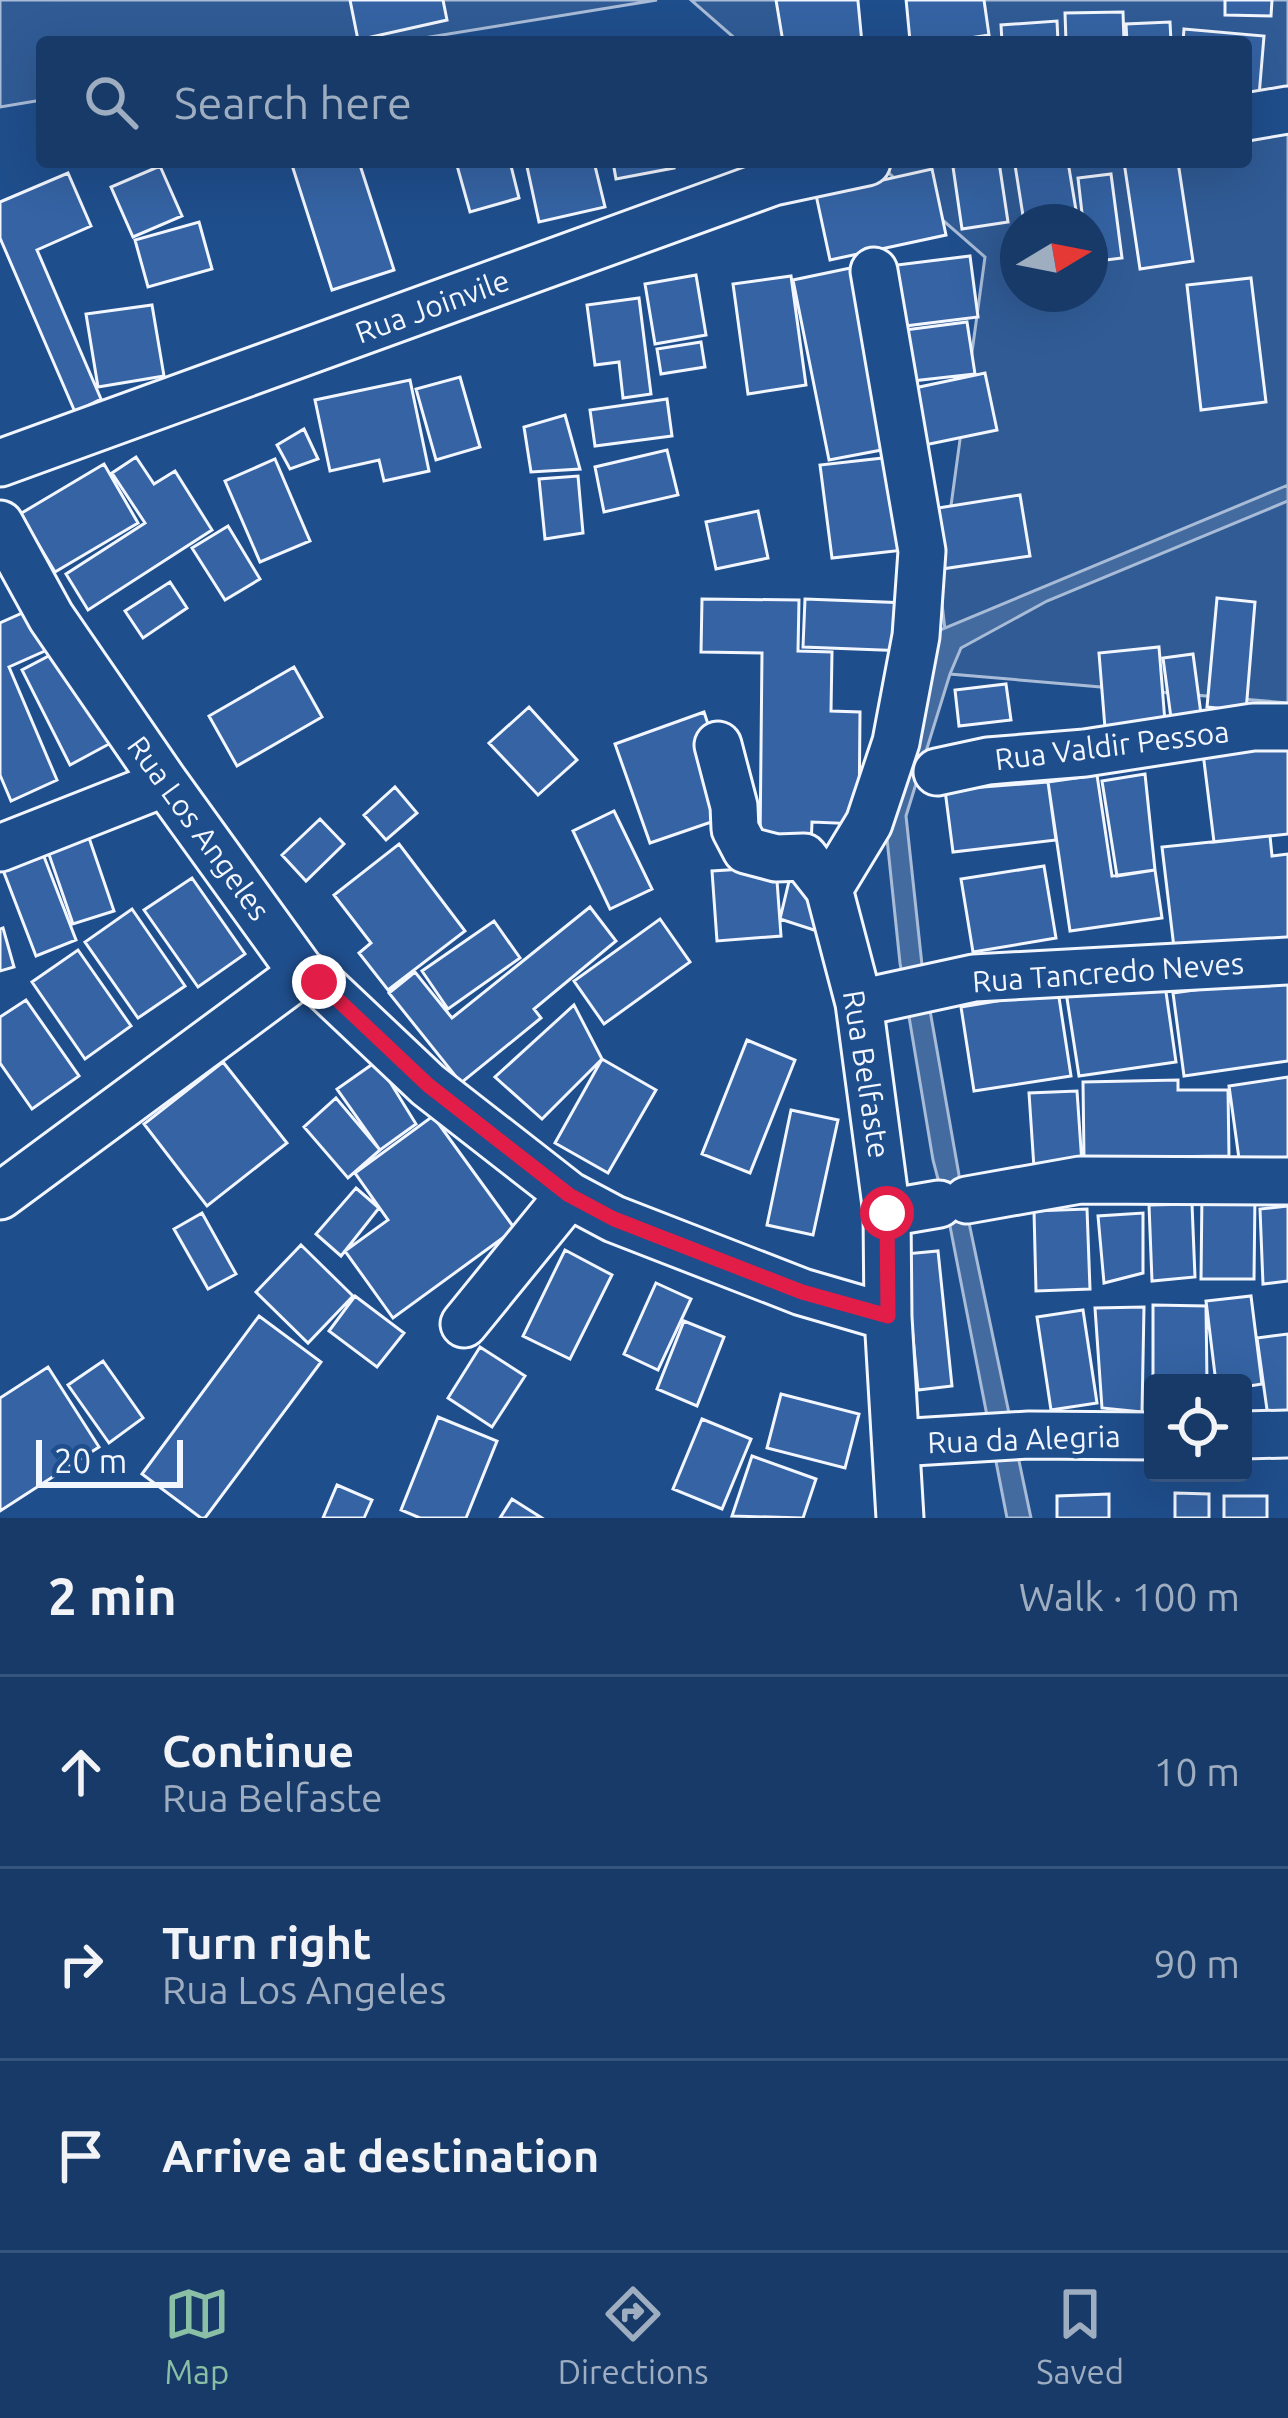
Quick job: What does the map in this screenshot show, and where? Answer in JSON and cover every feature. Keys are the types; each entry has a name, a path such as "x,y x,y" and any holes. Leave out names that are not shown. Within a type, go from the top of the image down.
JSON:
{"street":[{"path":"881,0 885,36"},
{"path":"1252,116 1288,110"},
{"name":"Rua Joinvile","path":"0,463 772,182 838,168"},
{"path":"718,746 734,806 735,829 746,850 816,873 869,823 896,742 916,636 922,551 874,272"},
{"name":"Rua Los Angeles","path":"0,524 51,617 302,973 319,982 428,1085 569,1195 614,1219 802,1292 888,1316"},
{"name":"Rua Valdir Pessoa","path":"937,772 988,760 1085,754 1252,727 1288,727"},
{"path":"0,848 165,783"},
{"name":"Rua Belfaste","path":"816,873 896,996 887,1213 900,1518"},
{"name":"Rua Tancredo Neves","path":"896,996 974,978 1288,961"},
{"path":"0,1196 302,973"},
{"path":"887,1213 1081,1180 1288,1181"},
{"path":"464,1324 569,1195"},
{"path":"1252,1435 1288,1434"},
{"name":"Rua da Alegria","path":"896,1443 1144,1436"}],"shaded area":[{"path":"0,0 657,0 436,36 36,36 36,101 0,107"},
{"path":"691,0 1288,0 1288,703 950,674 940,586 985,257 883,168 1252,168 1252,36 732,36"},
{"path":"1288,485 1288,501 1047,601 961,648 906,816 922,965 959,1175 1031,1518 1007,1518 933,1160 900,963 885,820 940,630"}],"building":[{"path":"350,0 443,0 447,20 357,36"},
{"path":"776,0 868,0 873,36 782,36"},
{"path":"900,0 984,0 989,35 899,36"},
{"path":"1225,0 1272,0 1271,16 1225,15"},
{"path":"1123,12 1124,36 1066,36 1065,13"},
{"path":"1057,21 1058,36 1002,36 1001,25"},
{"path":"1170,22 1171,36 1127,36 1126,24"},
{"path":"1184,29 1264,36 1258,108 1252,108 1252,36 1183,36"},
{"path":"161,168 182,216 133,237 111,187"},
{"path":"293,168 361,168 394,270 332,290"},
{"path":"458,168 512,168 519,198 470,212"},
{"path":"527,168 595,168 605,207 539,222"},
{"path":"614,168 674,168 616,179"},
{"path":"953,168 1000,168 1005,204 1000,204 1000,223 962,229"},
{"path":"1015,168 1069,168 1075,204 1021,204"},
{"path":"1125,168 1179,168 1193,261 1140,269"},
{"path":"932,169 946,235 830,260 816,195"},
{"path":"68,173 91,226 37,250 101,399 75,412 0,238 0,202"},
{"path":"1111,174 1122,258 1108,260 1108,204 1081,204 1078,178"},
{"path":"199,222 212,269 148,287 135,240"},
{"path":"970,256 978,317 897,327 889,266"},
{"path":"855,267 892,448 829,460 793,280"},
{"path":"696,275 706,335 655,344 645,284"},
{"path":"791,276 806,385 748,394 733,284"},
{"path":"1251,278 1266,402 1201,410 1187,285"},
{"path":"639,298 651,394 623,398 619,362 595,365 587,305"},
{"path":"152,305 164,376 98,387 86,314"},
{"path":"967,322 975,374 912,381 905,330"},
{"path":"701,342 705,367 661,374 657,349"},
{"path":"985,373 997,430 920,446 910,389"},
{"path":"460,377 480,447 436,460 416,389"},
{"path":"410,380 429,471 384,481 379,460 330,471 315,400"},
{"path":"667,399 672,436 595,446 590,410"},
{"path":"565,415 580,469 531,472 524,427"},
{"path":"304,429 318,459 290,469 277,445"},
{"path":"667,450 678,495 604,512 595,467"},
{"path":"136,457 154,484 175,471 212,530 88,610 66,574 145,523 112,473"},
{"path":"892,457 904,550 832,558 820,465"},
{"path":"275,459 310,541 260,562 225,481"},
{"path":"104,464 138,523 55,572 20,514"},
{"path":"578,476 583,533 545,539 539,479"},
{"path":"1020,495 1030,556 942,569 932,509"},
{"path":"758,511 768,558 716,569 706,522"},
{"path":"228,526 260,579 225,600 192,548"},
{"path":"170,582 187,608 143,638 125,611"},
{"path":"1217,598 1255,602 1246,711 1207,707"},
{"path":"702,599 799,600 798,651 832,652 831,711 860,712 859,824 812,822 811,846 760,846 762,653 701,652"},
{"path":"805,599 908,603 907,651 803,647"},
{"path":"29,610 47,650 9,667 57,780 11,801 0,775 0,623"},
{"path":"1159,647 1165,722 1105,728 1099,653"},
{"path":"60,650 109,744 70,765 22,670"},
{"path":"1193,654 1201,714 1171,718 1163,658"},
{"path":"294,667 322,717 237,766 209,716"},
{"path":"1006,684 1011,720 959,726 955,690"},
{"path":"529,707 577,760 538,795 489,743"},
{"path":"704,712 726,817 650,843 615,744"},
{"path":"1288,744 1288,834 1214,842 1203,753"},
{"path":"1145,774 1155,870 1117,876 1102,781"},
{"path":"1097,775 1112,876 1155,870 1162,918 1070,931 1048,782"},
{"path":"1048,782 1056,840 953,852 945,790"},
{"path":"395,787 417,813 386,840 364,815"},
{"path":"614,811 652,889 610,909 573,831"},
{"path":"320,819 344,844 306,881 282,855"},
{"path":"86,829 114,911 73,924 45,843"},
{"path":"1270,836 1272,856 1288,854 1288,942 1175,956 1162,847"},
{"path":"399,844 465,931 388,990 359,953 371,943 334,895"},
{"path":"43,854 76,940 36,956 3,870"},
{"path":"1044,866 1056,938 973,952 961,879"},
{"path":"776,867 781,936 717,941 712,871"},
{"path":"790,877 823,890 820,932 780,919"},
{"path":"192,878 245,954 198,987 144,910"},
{"path":"590,907 616,941 534,1009 541,1018 461,1083 389,993 415,972 452,1018"},
{"path":"132,909 185,986 138,1018 85,942"},
{"path":"660,919 690,962 604,1024 574,981"},
{"path":"494,921 520,958 448,1009 422,971"},
{"path":"0,929 14,967 0,971"},
{"path":"78,950 131,1026 85,1059 32,982"},
{"path":"1288,977 1288,1061 1184,1076 1173,993"},
{"path":"1164,978 1176,1062 1079,1076 1066,992"},
{"path":"1058,991 1071,1076 974,1091 961,1007"},
{"path":"26,1000 79,1076 32,1109 0,1063 0,1017"},
{"path":"574,1005 602,1059 542,1119 495,1077"},
{"path":"747,1040 795,1060 750,1173 702,1154"},
{"path":"602,1059 656,1090 608,1173 555,1143"},
{"path":"377,1061 416,1124 380,1150 337,1089"},
{"path":"223,1062 287,1143 207,1206 144,1124"},
{"path":"1288,1077 1288,1159 1240,1166 1229,1086"},
{"path":"1178,1080 1178,1090 1228,1090 1229,1156 1084,1158 1083,1082"},
{"path":"1077,1091 1082,1164 1034,1168 1029,1093"},
{"path":"336,1098 380,1150 348,1178 304,1127"},
{"path":"791,1110 838,1120 813,1235 767,1225"},
{"path":"433,1116 515,1229 393,1318 345,1251 388,1220 355,1173"},
{"path":"356,1188 379,1208 341,1256 316,1234"},
{"path":"1202,1193 1255,1194 1254,1279 1201,1279"},
{"path":"1192,1204 1195,1277 1152,1281 1149,1205"},
{"path":"1288,1206 1288,1281 1263,1284 1260,1209"},
{"path":"1087,1209 1090,1289 1036,1291 1034,1211"},
{"path":"202,1213 236,1274 208,1289 174,1229"},
{"path":"1143,1213 1143,1273 1104,1283 1098,1216"},
{"path":"301,1245 353,1296 308,1343 256,1292"},
{"path":"565,1250 612,1275 570,1359 523,1336"},
{"path":"938,1251 952,1386 918,1390 905,1254"},
{"path":"656,1283 691,1299 658,1370 624,1354"},
{"path":"355,1296 404,1333 377,1367 329,1331"},
{"path":"1251,1296 1262,1384 1252,1386 1252,1374 1215,1374 1206,1301"},
{"path":"1153,1305 1206,1306 1207,1374 1153,1374"},
{"path":"1144,1307 1142,1412 1102,1408 1095,1308"},
{"path":"1083,1310 1097,1403 1051,1410 1037,1317"},
{"path":"259,1316 321,1362 201,1518 142,1474"},
{"path":"684,1321 724,1337 697,1406 657,1389"},
{"path":"1288,1334 1288,1424 1269,1424 1257,1338"},
{"path":"480,1347 525,1376 492,1427 448,1398"},
{"path":"103,1361 143,1418 109,1443 68,1385"},
{"path":"48,1367 99,1447 0,1511 0,1398"},
{"path":"781,1394 859,1414 845,1468 767,1448"},
{"path":"438,1417 497,1441 466,1518 420,1518 401,1510"},
{"path":"702,1419 751,1439 722,1509 673,1489"},
{"path":"752,1456 816,1479 803,1518 732,1516"},
{"path":"337,1485 372,1500 364,1518 323,1518"},
{"path":"1175,1493 1209,1494 1209,1518 1175,1518"},
{"path":"1109,1494 1109,1518 1057,1518 1057,1496"},
{"path":"1224,1496 1267,1496 1267,1518 1224,1518"},
{"path":"512,1499 542,1518 500,1518"}],"route":[{"path":"319,982 428,1085 569,1195 614,1219 802,1292 888,1316 887,1213"}]}
